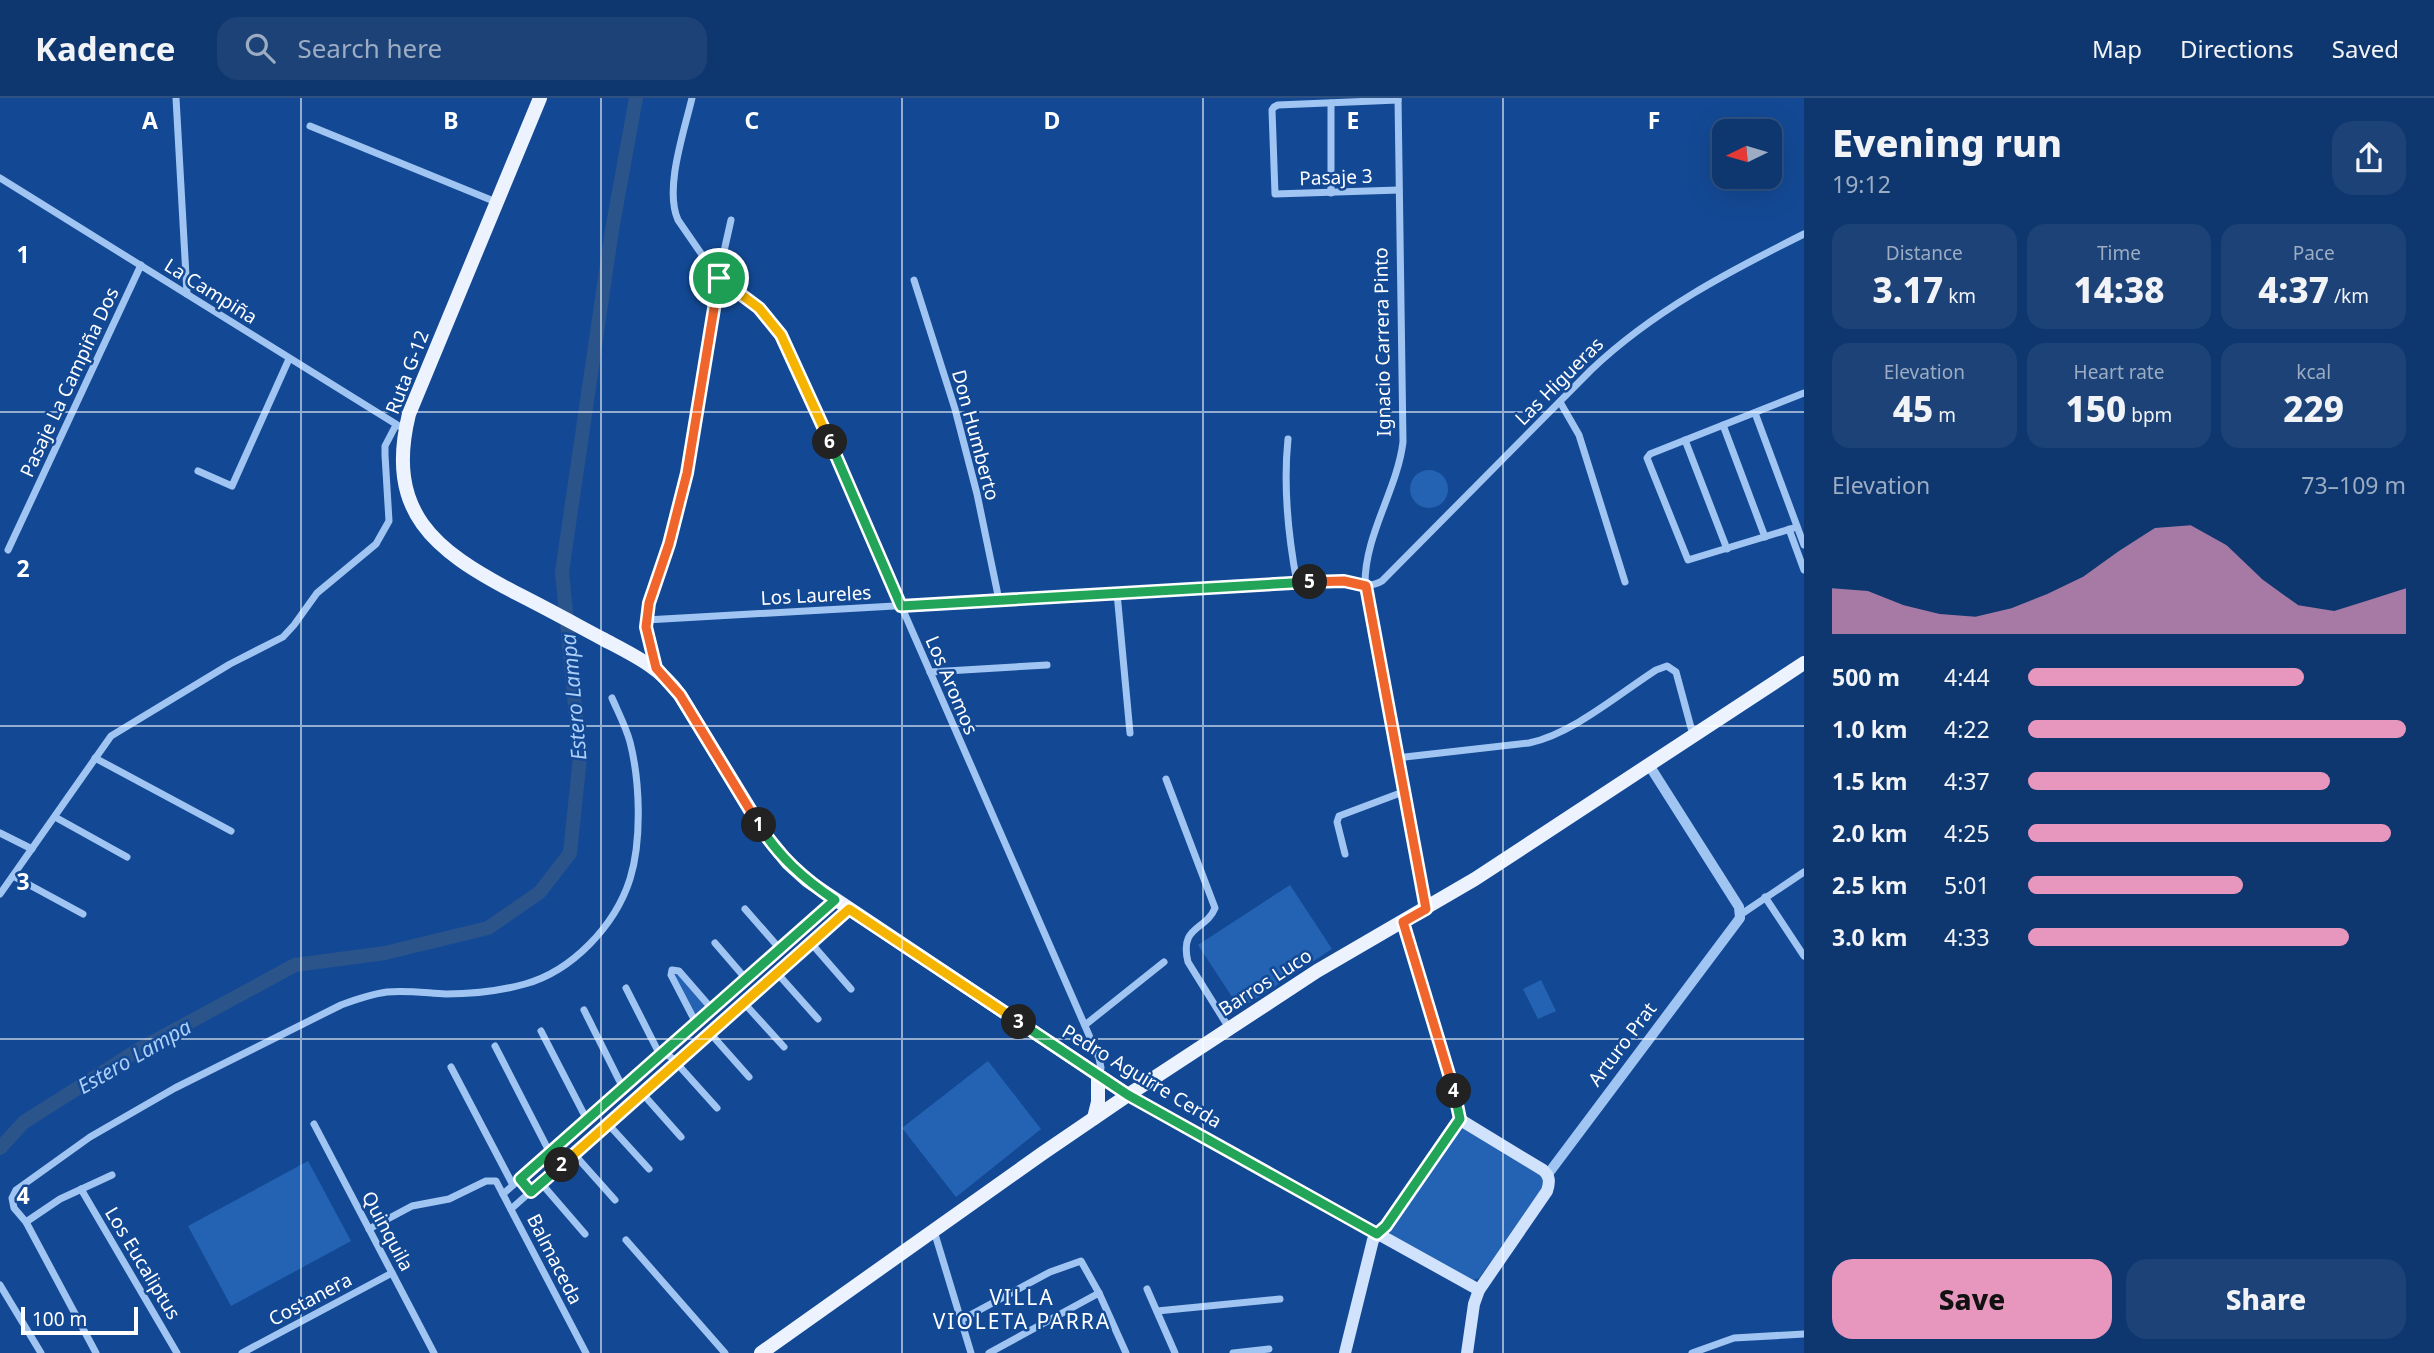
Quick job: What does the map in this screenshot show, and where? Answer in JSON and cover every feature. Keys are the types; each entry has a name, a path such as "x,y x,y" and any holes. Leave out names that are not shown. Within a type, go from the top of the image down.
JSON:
{"main road":[{"name":"Ruta G-12","path":"540,98 412,406 401,426 404,472 410,499 419,518 430,534 453,556 503,586 656,668"},
{"name":"Barros Luco","path":"761,1353 1128,1095 1317,971 1426,909 1804,663"},
{"name":"Pedro Aguirre Cerda","path":"656,668 680,695 774,847 796,870 835,900 1128,1095 1479,1290"},
{"path":"1345,1353 1371,1248 1377,1234 1386,1226 1460,1119 1458,1103 1403,922"},
{"path":"1094,1118 1098,1102 1098,1075"},
{"path":"1460,1119 1548,1174"},
{"name":"Arturo Prat","path":"1467,1353 1474,1304 1479,1290 1547,1191 1548,1174"}],"street":[{"path":"176,98 187,294"},
{"name":"Los Aromos","path":"692,98 672,187 671,200 678,220 719,278 759,308 787,345 1085,1025 1100,1061 1098,1075"},
{"path":"1331,193 1331,103 1398,99"},
{"name":"Ignacio Carrera Pinto","path":"1398,99 1403,442 1398,466 1368,555 1366,586 1426,909"},
{"name":"Pasaje 3","path":"1331,103 1273,107 1275,194 1399,190"},
{"path":"310,126 496,202"},
{"name":"La Campiña","path":"0,178 401,426"},
{"path":"656,668 646,620 687,473 731,220"},
{"name":"Las Higueras","path":"1366,586 1375,585 1382,580 1562,405 1603,359 1649,321 1721,277 1804,234"},
{"name":"Pasaje La Campiña Dos","path":"8,550 141,265"},
{"name":"Don Humberto","path":"914,280 955,409 977,494 999,600"},
{"path":"198,471 232,486 289,359"},
{"path":"1793,528 1692,561 1686,559 1647,460 1650,454 1803,395"},
{"path":"1562,405 1579,435 1625,582"},
{"path":"1755,413 1804,570"},
{"path":"1723,425 1765,537"},
{"path":"0,894 111,736 230,664 283,637 317,593 376,544 389,521 386,446 401,426"},
{"path":"1288,439 1285,464 1287,526 1297,583"},
{"path":"1685,440 1727,549"},
{"path":"1793,528 1804,545"},
{"name":"Los Laureles","path":"646,620 999,600 1117,597 1297,583 1344,581 1366,586"},
{"path":"1117,597 1130,733"},
{"path":"930,672 1047,665"},
{"path":"1396,758 1529,743 1543,739 1581,719 1656,670 1667,666 1676,672 1693,736"},
{"path":"96,1353 12,1201 16,1190 90,1137 175,1088 330,1011 368,995 390,991 449,994 525,984 556,971 584,949 610,921 630,879 636,846 638,800 630,743 612,698"},
{"path":"95,758 231,831"},
{"path":"1649,765 1739,907 1741,915 1804,872"},
{"path":"1166,779 1215,908 1212,915 1193,930 1189,937 1186,950 1188,962 1230,1028"},
{"path":"1345,854 1337,821 1339,816 1403,792"},
{"path":"55,817 127,857"},
{"path":"0,833 32,849"},
{"path":"13,876 83,914"},
{"path":"1765,897 1804,956"},
{"path":"503,1194 835,900"},
{"path":"745,909 780,949"},
{"path":"511,1209 849,909"},
{"name":"Arturo Prat","path":"1548,1174 1741,915"},
{"path":"806,926 814,941 851,989"},
{"path":"715,943 746,979"},
{"path":"1085,1025 1164,962"},
{"path":"696,1023 671,975 672,970 679,971 712,1009"},
{"path":"777,973 818,1019"},
{"path":"626,988 662,1054 670,1056 717,1108"},
{"path":"744,1003 783,1047"},
{"path":"584,1010 623,1088"},
{"path":"541,1031 587,1120"},
{"path":"710,1033 749,1077"},
{"path":"673,1043 677,1052 684,1056"},
{"path":"495,1046 550,1153"},
{"path":"451,1067 517,1182 531,1192"},
{"path":"642,1093 681,1137"},
{"name":"Quinquila","path":"314,1124 434,1353"},
{"path":"608,1124 649,1169"},
{"path":"574,1154 615,1200"},
{"path":"26,1222 81,1189 113,1175"},
{"name":"Balmaceda","path":"369,1229 412,1206 449,1199 486,1181 495,1180 586,1353"},
{"path":"541,1183 585,1234"},
{"name":"Los Eucaliptus","path":"81,1189 177,1353"},
{"path":"934,1231 971,1353"},
{"path":"626,1240 724,1353"},
{"path":"961,1320 1050,1272 1081,1261 1099,1293 1126,1353"},
{"name":"Costanera","path":"242,1353 392,1273"},
{"path":"0,1285 41,1353"},
{"path":"1147,1289 1175,1353"},
{"path":"989,1353 1099,1293"},
{"path":"1157,1311 1280,1299"},
{"path":"1692,1353 1734,1338 1804,1334"},
{"path":"1233,1353 1269,1349"}],"shaded area":[{"path":"1429,470 1442,476 1448,489 1442,502 1429,508 1416,502 1410,489 1416,476"},
{"path":"1290,885 1332,949 1240,1009 1198,945"},
{"path":"677,973 706,1007 695,1017 674,977"},
{"path":"1541,980 1556,1011 1538,1019 1523,989"},
{"path":"988,1061 1041,1129 956,1197 902,1128"},
{"path":"1464,1125 1541,1173 1545,1186 1479,1278 1473,1280 1391,1236 1390,1232 1392,1224 1458,1128"},
{"path":"308,1161 351,1241 231,1306 188,1226"}],"waterway":[{"name":"Estero Lampa","path":"0,1148 24,1122 138,1050 295,965 385,953 488,928 540,892 570,853 580,757 562,572 612,230 636,98"}],"district":[{"name":"VILLA VIOLETA PARRA","path":"1022,1309"}],"route":[{"path":"719,278 759,308 787,345 901,606 1335,581 1366,586 1426,909 1403,922 1460,1115 1460,1119 1422,1175 1384,1229 1377,1234 1128,1095 849,909 531,1192 520,1179 835,900 796,870 767,837 680,695 656,668 646,627 649,603 669,544 687,473 719,278"}]}
